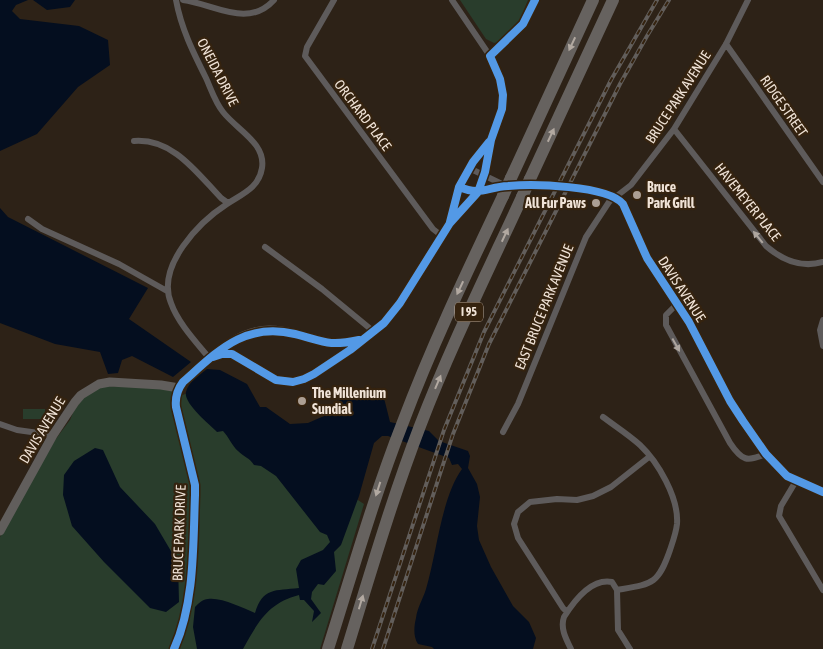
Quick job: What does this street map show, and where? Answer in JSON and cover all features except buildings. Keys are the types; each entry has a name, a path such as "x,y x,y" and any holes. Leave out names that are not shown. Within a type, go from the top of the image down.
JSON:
{"highway":[{"name":"I 95","path":"328,649 402,422 506,186 592,0"},
{"name":"I 95","path":"347,649 411,450 420,428 454,346 613,0"}],"main road":[{"path":"211,358 222,354 232,354 276,380 293,382 314,374 350,350 361,339 384,323 395,310 450,223 478,192 484,176 491,140 499,121 503,95 500,79 490,56 523,24 535,0"},
{"path":"450,223 459,187 469,168 491,140"},
{"path":"181,385 222,348 261,331 270,330 296,334 324,343 335,344 361,339"},
{"name":"DAVIS AVENUE","path":"0,531 74,402 90,389 99,384 110,382 181,385"}],"street":[{"name":"ONEIDA DRIVE","path":"167,291 168,279 172,268 190,235 212,214 245,194 256,184 260,176 263,156 255,143 231,122 217,104 178,16 176,0"},
{"path":"183,0 246,15 262,10 274,0"},
{"name":"ORCHARD PLACE","path":"334,0 307,47 305,56 433,229 442,236"},
{"path":"452,0 490,56"},
{"name":"BRUCE PARK AVENUE","path":"616,197 631,185 674,129 726,44 748,0"},
{"name":"RIDGE STREET","path":"726,44 823,182"},
{"name":"HAVEMEYER PLACE","path":"674,129 766,246 789,261 820,264"},
{"path":"134,142 145,140 178,154 228,203"},
{"path":"469,168 506,186"},
{"path":"459,187 471,192 506,186 572,188 605,193 616,197"},
{"name":"DAVIS AVENUE","path":"616,197 624,204 647,258 700,343 730,401 766,454 787,476 823,492"},
{"name":"EAST BRUCE PARK AVENUE","path":"503,432 518,404 586,237 609,202 616,197"},
{"path":"28,219 42,228 118,264 167,291 173,309 211,358"},
{"path":"265,247 322,289 373,331"},
{"path":"677,304 666,315 666,325 730,444 737,454 747,460 766,454"},
{"path":"823,320 820,330 823,346"},
{"name":"BRUCE PARK DRIVE","path":"174,649 185,613 190,581 195,495 193,477 176,407 181,385"},
{"path":"603,417 641,446 649,456 662,473 677,513 674,537 662,568 654,580 644,585 617,590"},
{"path":"0,424 17,430 54,435"},
{"path":"567,612 518,538 514,524 518,512 530,502 557,498 577,500 593,496 617,482 649,456"},
{"path":"796,481 781,506 779,516 823,590"},
{"path":"571,649 562,629 562,622 567,612 596,583 602,581 612,582 617,590 618,630 630,649"}],"green space":[{"path":"460,0 528,0 519,22 500,42 494,43 486,39"},
{"path":"108,386 162,388 183,395 191,391 364,504 320,649 0,649 0,537 55,440 70,420 74,410 86,395 98,388"},
{"path":"23,409 45,409 45,419 23,419"}],"water":[{"path":"0,0 28,0 16,5 12,11 20,19 79,26 108,40 110,65 78,87 37,134 0,151"},
{"path":"33,0 75,0 70,7 47,10"},
{"path":"0,208 8,217 148,288 129,319 191,362 173,377 132,356 122,360 118,373 108,374 100,352 55,344 0,323"},
{"path":"207,369 220,370 247,384 260,407 266,407 290,424 308,423 324,416 346,394 384,398 390,422 429,431 439,441 468,451 470,456 468,468 477,484 480,497 477,526 479,540 491,567 513,606 529,622 536,638 533,649 434,649 418,644 414,631 417,614 430,575 444,510 455,481 462,469 458,464 452,465 449,458 388,436 382,436 374,443 359,496 341,545 334,552 336,571 324,585 318,584 312,592 311,599 321,613 312,622 314,611 304,600 300,600 299,595 272,608 259,622 243,649 197,649 193,627 195,607 203,600 213,599 232,603 255,613 266,594 277,590 299,588 296,569 301,560 323,550 330,542 327,535 320,532 276,476 261,466 254,465 236,449 223,431 217,432 188,402 186,397 187,388"},
{"path":"95,448 103,450 120,487 155,524 178,563 179,602 166,612 150,608 104,562 72,526 63,495 64,475 74,461"}],"railway":[{"path":"372,649 444,430 484,332 611,80 657,0"},
{"path":"383,649 453,434 489,344 620,84 669,0"}],"cycle path":[{"path":"213,357 222,354 232,354 276,380 293,382 314,374 350,350 384,323 400,303 450,223 478,192 485,172 491,140 502,109 503,95 500,79 490,56 523,24 535,0"},
{"path":"450,222 459,187 473,162 489,142"},
{"path":"459,187 473,191 519,185 569,187 602,193 623,204 647,258 689,322 730,401 743,421 766,454 787,476 823,492"},
{"path":"174,649 186,612 192,573 195,495 195,485 176,407 177,394 181,385 220,350 246,336 261,332 277,331 332,343 359,340"}],"place":[{"name":"Bruce Park Grill","path":"637,195"},
{"name":"All Fur Paws","path":"596,203"},
{"name":"The Millenium Sundial","path":"302,401"}]}
